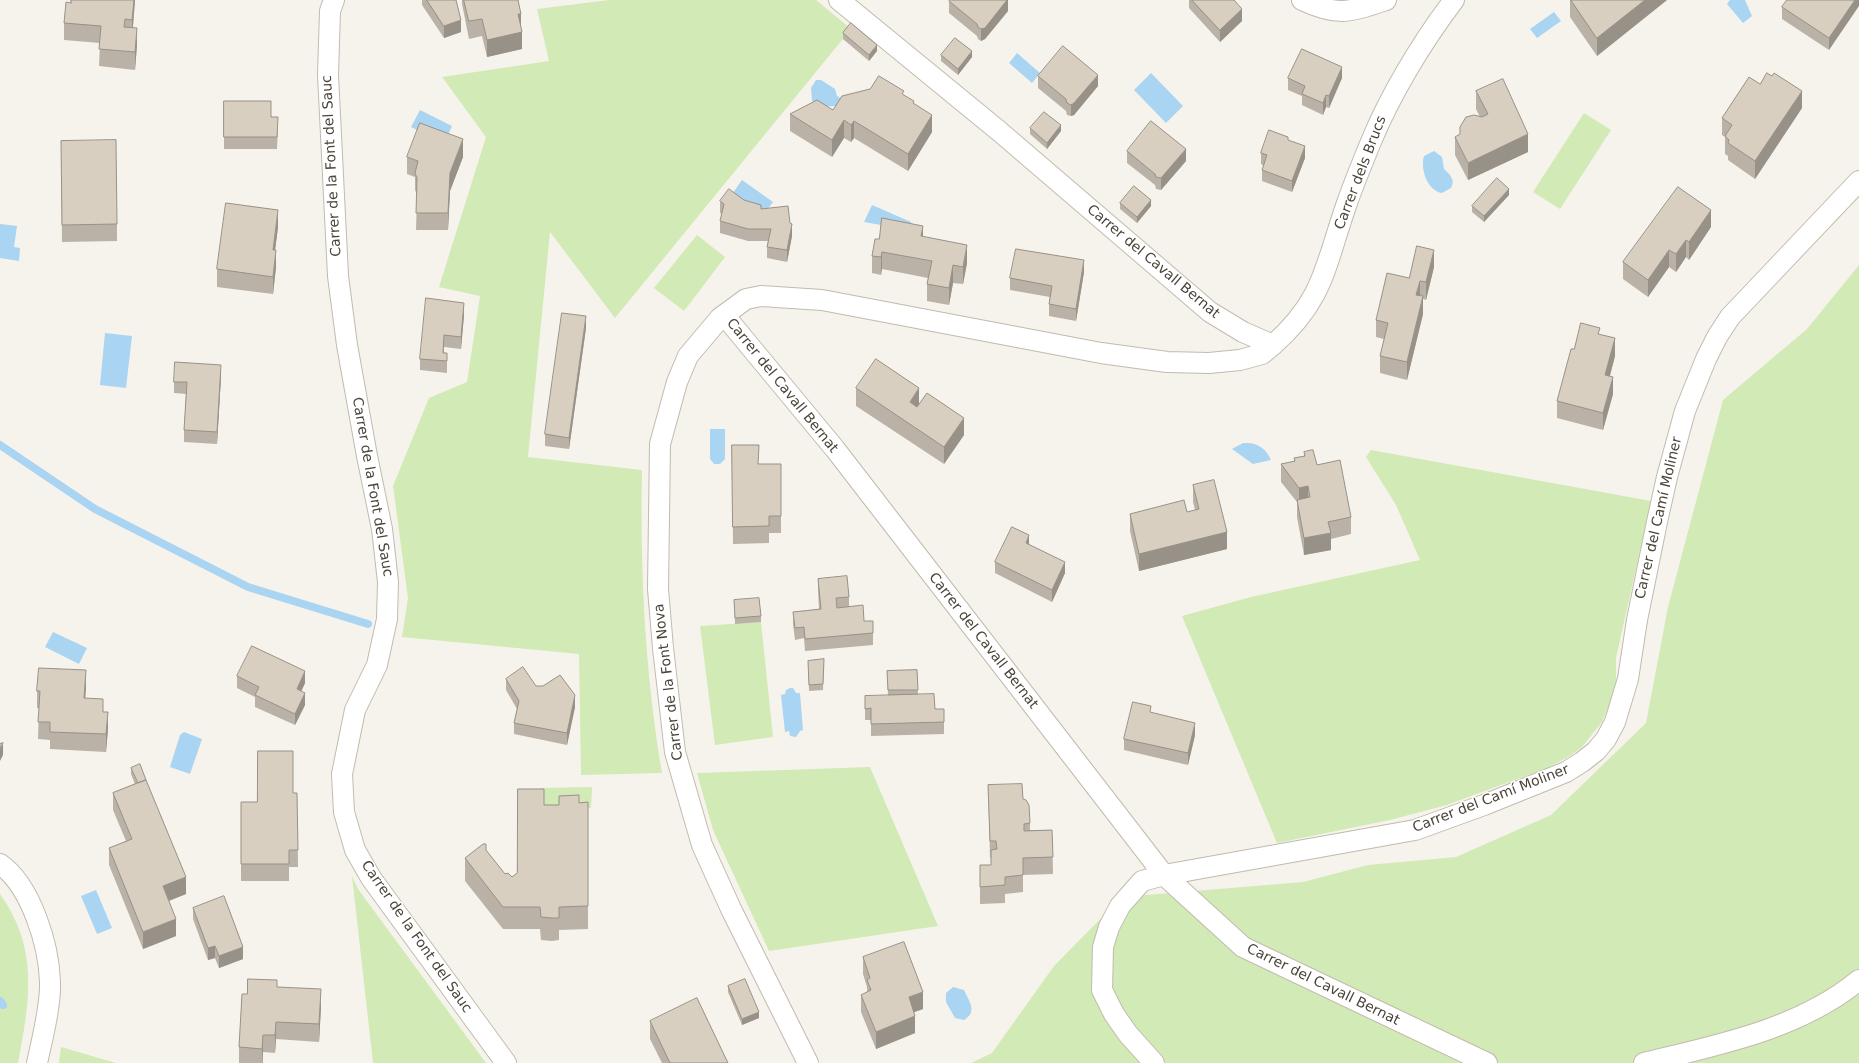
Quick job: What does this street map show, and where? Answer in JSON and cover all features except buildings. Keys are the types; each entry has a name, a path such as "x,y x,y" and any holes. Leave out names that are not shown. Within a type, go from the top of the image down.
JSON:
{"street":[{"name":"Carrer de la Font del Sauc","path":"334,0 330,12 328,75 338,276 347,344 366,456 382,530 388,582 387,619 377,665 355,710 342,774 344,812 355,850 371,878 506,1063"},
{"name":"Carrer del Cavall Bernat","path":"839,0 999,131 1210,312 1243,332 1273,345 1262,354 1240,360 1209,363 1167,362 1101,353 822,300 761,296 746,300 724,315 834,449 1164,875 1243,947 1487,1063"},
{"path":"1302,0 1332,11 1354,10 1386,0"},
{"name":"Carrer dels Brucs","path":"1273,345 1292,329 1309,307 1322,281 1346,205 1371,142 1397,87 1454,0"},
{"name":"Carrer del Camí Moliner","path":"1154,1063 1121,1024 1102,990 1103,947 1109,927 1120,906 1142,882 1164,875 1415,830 1484,805 1566,772 1596,751 1606,739 1615,722 1622,703 1628,679 1637,620 1667,477 1685,410 1706,359 1717,337 1730,317 1859,180"},
{"name":"Carrer de la Font Nova","path":"724,315 688,356 677,382 660,444 658,589 664,656 675,752 702,845 731,909 808,1063"},
{"path":"0,864 27,896 42,934 50,982 44,1030 37,1063"},
{"path":"1644,1063 1755,1033 1808,1013 1846,991 1859,980"}],"green space":[{"path":"609,0 816,0 851,29 615,318 550,232 528,457 642,470 642,546 645,622 651,698 662,773 581,775 579,654 402,637 408,598 393,486 429,398 467,382 480,296 439,287 486,137 442,77 549,61 537,9"},
{"path":"1584,113 1611,130 1560,209 1533,192"},
{"path":"697,235 725,257 684,311 654,288"},
{"path":"1859,265 1859,1063 971,1063 992,1053 1054,966 1122,897 1303,882 1368,865 1456,857 1551,815 1646,723 1668,607 1723,400 1807,329"},
{"path":"1371,450 1651,501 1616,658 1616,689 1602,722 1582,747 1568,757 1547,768 1447,805 1390,820 1277,843 1182,616 1251,597 1420,560 1396,505 1366,457"},
{"path":"761,622 773,737 715,745 700,626"},
{"path":"870,767 938,926 769,951 713,830 697,773"},
{"path":"592,787 591,808 541,808 540,788"},
{"path":"352,876 358,889 486,1063 373,1063"},
{"path":"0,894 12,914 21,934 26,955 28,997 18,1063 0,1063"},
{"path":"61,1047 116,1063 59,1063"}],"water":[{"path":"1730,0 1745,0 1752,16 1743,23 1727,4"},
{"path":"1554,12 1561,21 1537,38 1530,29"},
{"path":"1017,53 1040,73 1032,83 1009,63"},
{"path":"1151,73 1183,106 1166,123 1134,90"},
{"path":"816,80 821,80 835,89 837,96 842,99 837,106 821,106 812,101 811,88"},
{"path":"420,110 452,126 444,143 411,127"},
{"path":"1434,151 1442,157 1444,169 1450,175 1453,182 1451,188 1442,193 1432,188 1429,184 1423,167 1424,156"},
{"path":"742,180 773,202 762,217 732,194"},
{"path":"872,205 911,222 909,230 864,222"},
{"path":"0,224 17,226 14,247 20,248 19,261 0,258"},
{"path":"105,333 132,336 126,388 100,385"},
{"path":"710,429 725,429 725,459 720,464 714,464 710,459"},
{"path":"1243,443 1257,445 1264,449 1271,460 1253,464 1232,449"},
{"path":"53,632 87,648 79,664 45,647"},
{"path":"793,688 796,693 800,693 803,730 800,731 796,737 790,736 789,731 785,732 781,695 785,694 786,690"},
{"path":"184,732 202,739 190,774 170,767 180,735"},
{"path":"96,890 112,928 97,934 81,896"},
{"path":"953,987 964,990 970,1002 971,1013 964,1020 955,1018 946,1002 946,993"}],"waterway":[{"path":"0,445 95,509 248,587 368,624"},
{"path":"0,1001 3,1005"}]}
